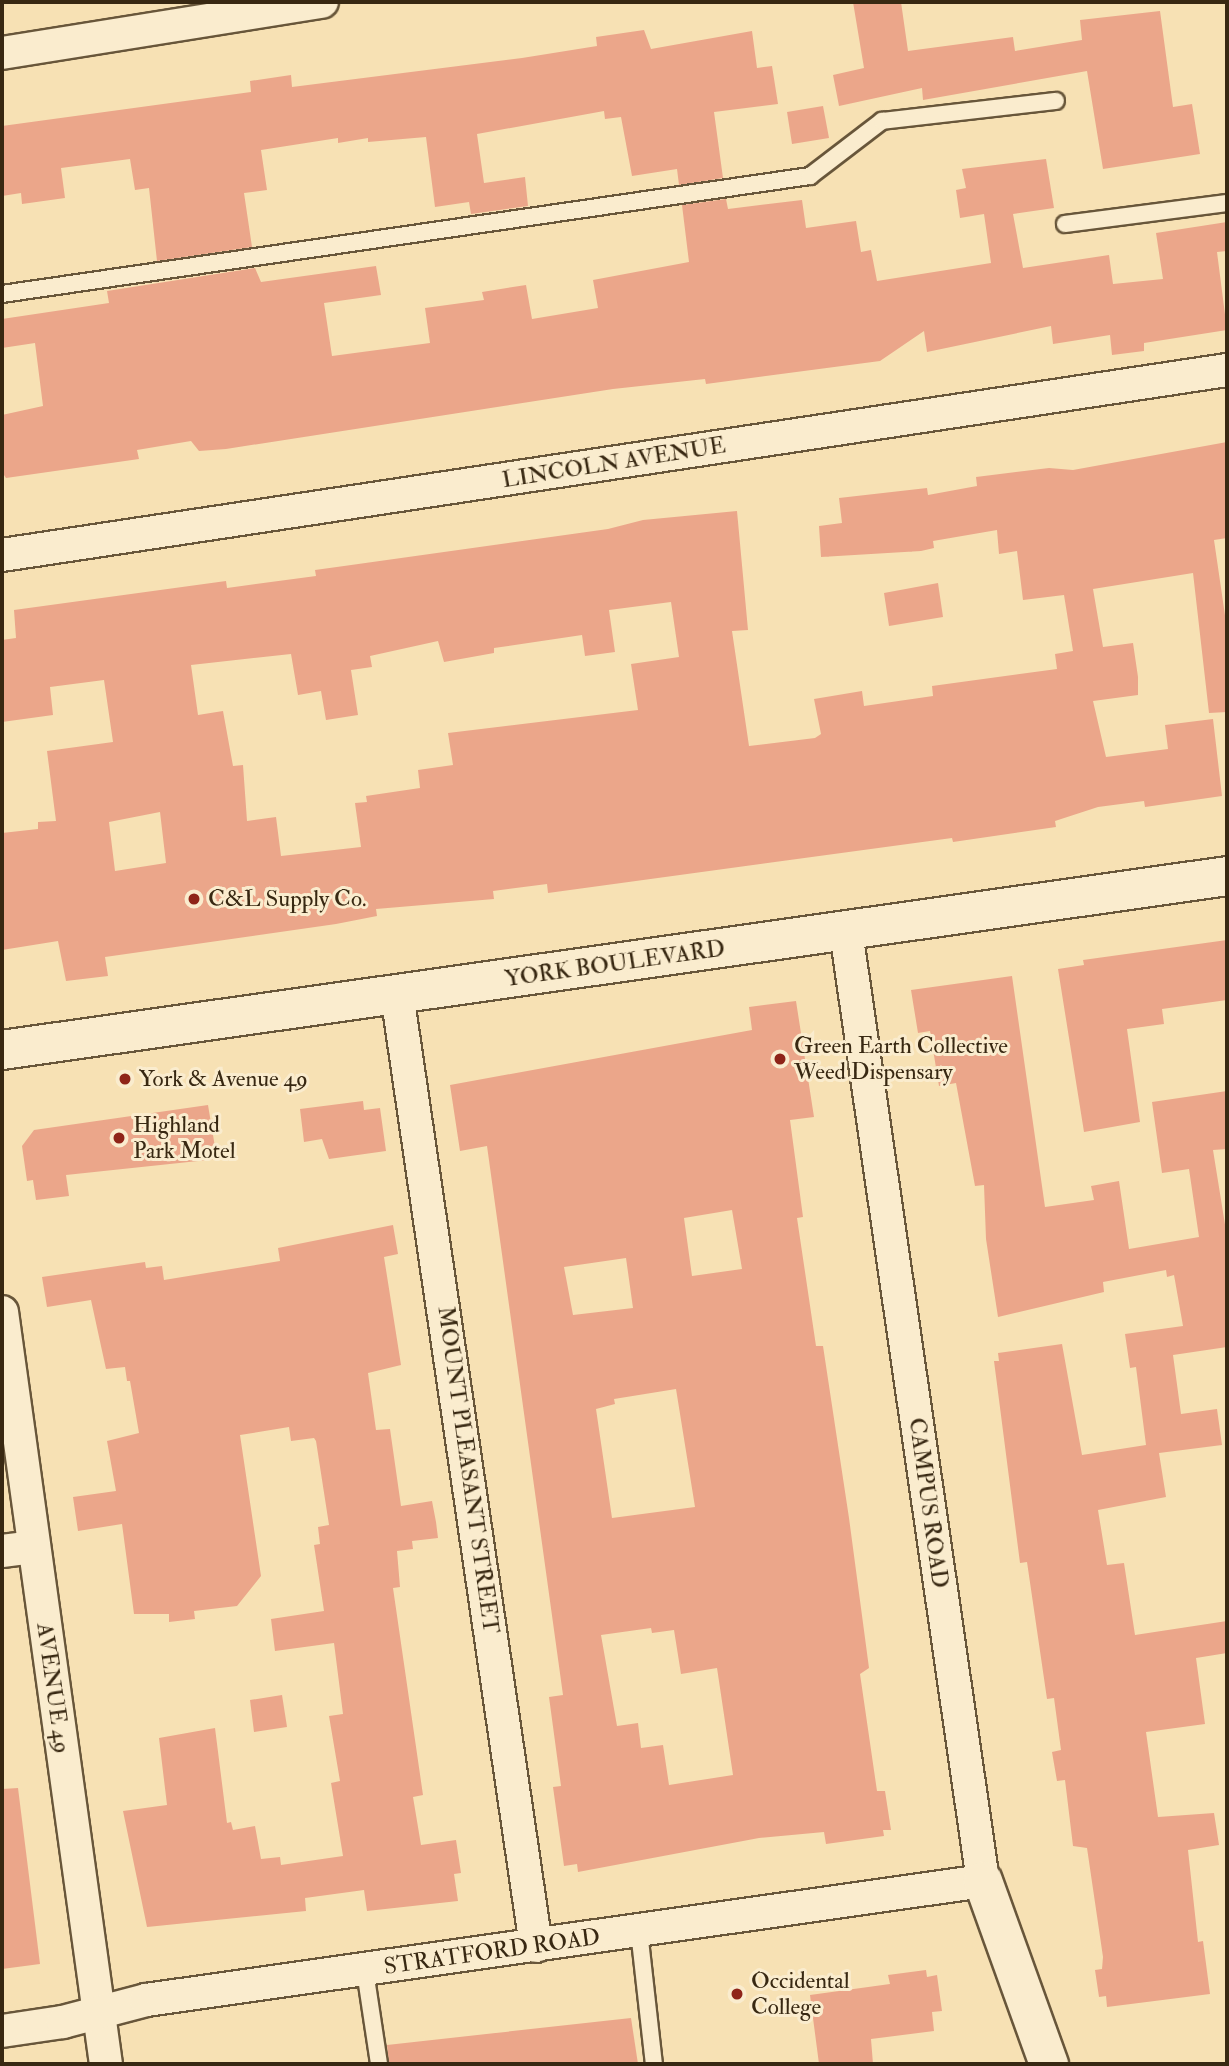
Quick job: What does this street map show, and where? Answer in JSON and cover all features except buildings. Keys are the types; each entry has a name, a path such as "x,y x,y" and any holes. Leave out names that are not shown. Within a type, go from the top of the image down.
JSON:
{"main road":[{"name":"YORK BOULEVARD","path":"2,1050 1227,876"},
{"name":"CAMPUS ROAD","path":"983,1881 1049,2064"}],"street":[{"path":"2,53 322,2"},
{"name":"LINCOLN AVENUE","path":"2,555 1227,370"},
{"name":"CAMPUS ROAD","path":"846,932 983,1881"},
{"name":"MOUNT PLEASANT STREET","path":"397,994 536,1946"},
{"name":"AVENUE 49","path":"2,1312 106,2064"},
{"path":"2,1551 33,1547"},
{"name":"STRATFORD ROAD","path":"2,2031 146,2000 983,1881"}],"lane":[{"path":"2,294 810,176 882,121 1056,101"},
{"path":"1065,224 1227,204"},
{"path":"639,1931 654,2064"},
{"path":"365,1970 379,2064"}],"place":[{"name":"C&L Supply Co.","path":"194,899"},
{"name":"Green Earth Collective Weed Dispensary","path":"780,1059"},
{"name":"York & Avenue 49","path":"125,1079"},
{"name":"Highland Park Motel","path":"119,1138"},
{"name":"Occidental College","path":"737,1994"}]}
